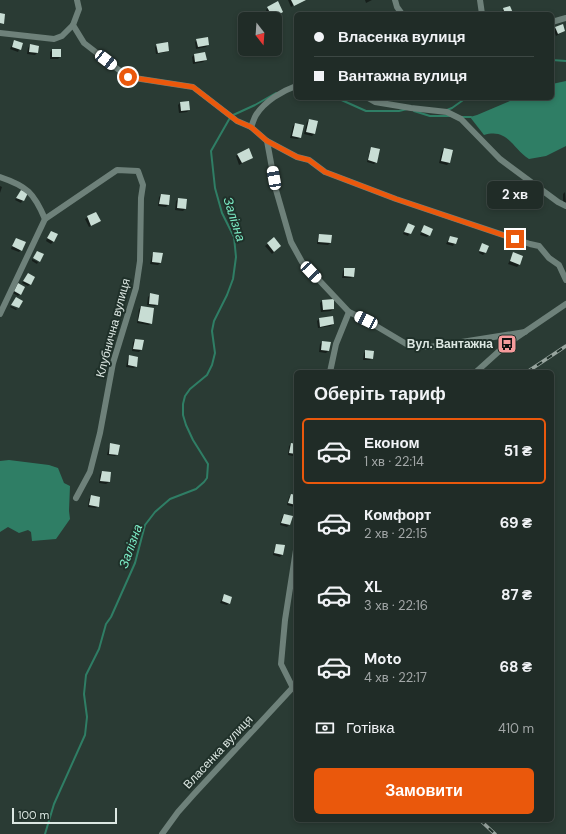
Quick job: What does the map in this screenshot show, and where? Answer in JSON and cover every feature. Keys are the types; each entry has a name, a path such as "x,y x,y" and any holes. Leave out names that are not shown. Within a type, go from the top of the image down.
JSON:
{"street":[{"path":"0,33 54,39 62,36 73,25 79,9 77,0"},
{"path":"395,0 401,12"},
{"path":"480,0 482,12"},
{"path":"554,21 566,18"},
{"path":"73,25 84,43 128,77 193,87 237,121 251,127 267,141 297,157 309,160 325,172 378,192 539,246 549,258 559,265 566,280"},
{"path":"251,127 256,114 272,98 294,87"},
{"path":"372,100 375,102 447,112 461,119 500,159 558,202 566,206"},
{"path":"267,141 276,190 291,242 302,262 349,312 372,323 408,345 418,347 430,347 524,332"},
{"name":"Клубнична вулиця","path":"45,219 117,170 138,171 143,185 141,198 140,261 136,288 113,363 100,433 90,472 76,498"},
{"path":"0,178 14,182 30,192 36,200 45,219 0,314"},
{"path":"478,370 524,332 566,304"},
{"path":"330,370 336,344 349,312"},
{"name":"Власенка вулиця","path":"294,563 285,620 281,664 294,684"},
{"name":"Власенка вулиця","path":"162,834 178,812 194,794 294,687"}],"shaded area":[{"path":"566,81 566,146 546,156 529,159 523,155 509,140 499,134 484,135 470,117 512,100 554,100 554,84"},
{"path":"9,460 49,465 58,468 64,483 70,486 70,519 56,539 32,541 31,532 28,530 19,533 8,527 0,532 0,461"}],"building":[{"path":"291,0 306,0 294,6"},
{"path":"278,1 283,12 270,12 267,7"},
{"path":"510,6 513,12 504,12 503,8"},
{"path":"0,13 5,14 4,24 0,23"},
{"path":"563,24 565,31 558,34 555,27"},
{"path":"208,37 209,45 198,47 196,39"},
{"path":"14,40 23,43 21,50 12,47"},
{"path":"168,42 169,51 158,53 156,44"},
{"path":"30,44 39,46 38,53 29,52"},
{"path":"52,49 61,49 61,57 52,57"},
{"path":"205,52 207,60 195,62 194,54"},
{"path":"189,101 190,110 181,111 180,102"},
{"path":"309,119 318,121 315,134 306,132"},
{"path":"295,123 304,125 301,138 292,136"},
{"path":"371,147 380,149 377,163 368,160"},
{"path":"249,148 253,158 242,163 237,154"},
{"path":"444,148 453,150 450,163 441,161"},
{"path":"21,190 28,193 24,201 16,198"},
{"path":"161,194 170,195 169,205 159,204"},
{"path":"178,198 187,199 186,209 177,208"},
{"path":"96,212 101,221 91,226 87,216"},
{"path":"408,223 415,226 411,234 404,232"},
{"path":"424,225 433,229 430,236 421,232"},
{"path":"51,231 58,234 54,242 47,238"},
{"path":"319,234 332,235 331,243 318,242"},
{"path":"450,236 458,238 456,244 448,242"},
{"path":"274,237 281,246 274,252 267,243"},
{"path":"16,238 26,242 22,251 12,246"},
{"path":"482,243 489,246 486,253 479,251"},
{"path":"37,251 44,254 40,262 33,258"},
{"path":"153,252 163,253 161,263 152,262"},
{"path":"513,252 523,256 520,265 510,261"},
{"path":"344,268 355,268 354,277 344,276"},
{"path":"28,273 35,277 31,285 23,281"},
{"path":"18,283 25,287 21,295 14,291"},
{"path":"150,293 159,295 158,305 149,304"},
{"path":"16,297 23,301 19,308 11,305"},
{"path":"334,299 334,309 323,310 322,300"},
{"path":"141,306 154,308 152,324 138,321"},
{"path":"333,316 334,324 320,327 319,318"},
{"path":"135,339 144,340 142,350 133,349"},
{"path":"322,341 331,342 329,351 321,350"},
{"path":"365,350 374,351 373,359 365,358"},
{"path":"129,355 138,357 137,367 128,365"},
{"path":"110,443 120,445 118,455 109,454"},
{"path":"291,443 294,444 294,454 289,453"},
{"path":"102,471 111,472 110,482 100,481"},
{"path":"291,494 294,495 294,504 288,503"},
{"path":"91,495 100,497 99,507 89,505"},
{"path":"284,514 293,516 290,525 281,523"},
{"path":"276,544 285,545 283,555 274,553"},
{"path":"224,594 232,597 230,604 222,601"}],"waterway":[{"name":"Залізна","path":"554,60 566,61"},
{"name":"Залізна","path":"45,834 54,804 85,735 87,717 84,694 86,675 99,649 106,624 111,617 135,563 145,525 155,512 170,499 196,489 207,478 208,464 193,440 186,425 183,415 183,404 185,396 190,389 207,375 212,365 215,353 212,331 214,321 233,279 236,257 234,237 222,213 215,188 211,151 231,116 276,93"},
{"name":"Залізна","path":"341,100 366,111 399,111 407,109"},
{"name":"Залізна","path":"447,110 463,100"},
{"path":"414,111 430,116 451,116"},
{"path":"462,117 471,117"}],"railway":[{"path":"530,370 566,346"},
{"path":"482,822 495,834"}],"place":[{"name":"Вул. Вантажна","path":"507,344"}],"route":[{"path":"128,77 193,87 237,121 251,127 267,141 297,157 309,160 325,172 396,199 515,239"}]}
